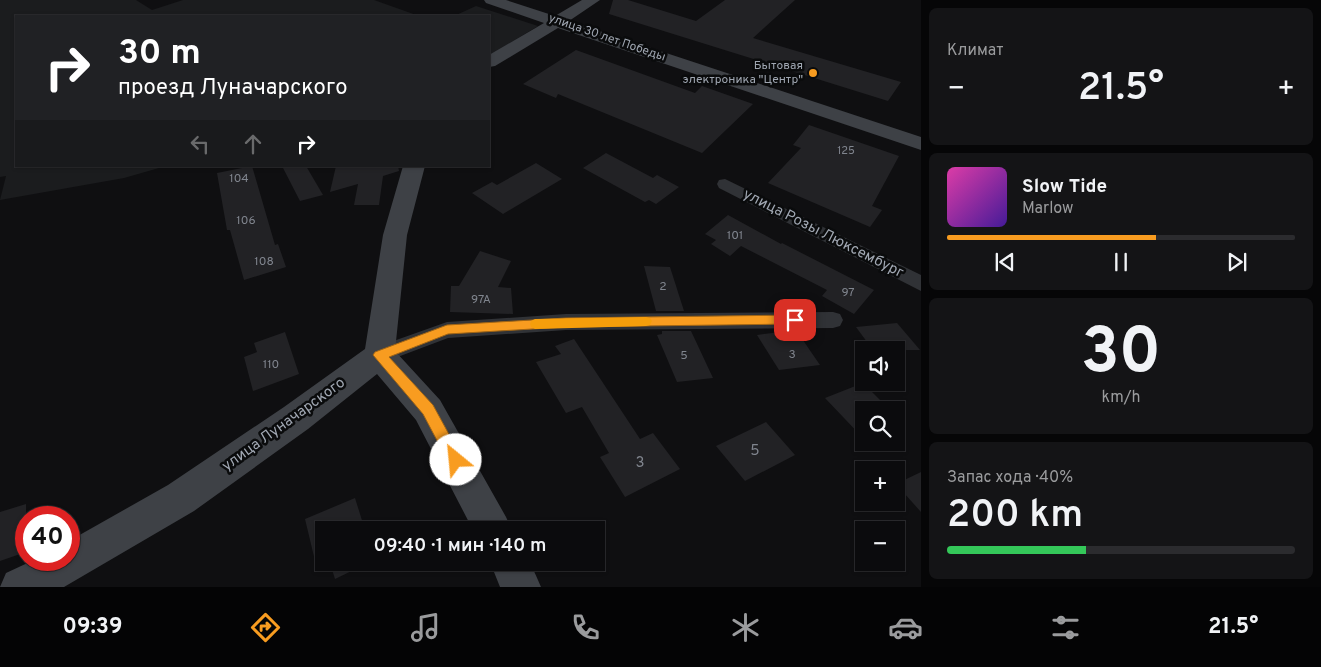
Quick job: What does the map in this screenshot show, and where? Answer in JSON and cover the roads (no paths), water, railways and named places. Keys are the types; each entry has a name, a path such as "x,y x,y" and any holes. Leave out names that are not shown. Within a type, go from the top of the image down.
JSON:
{"street":[{"name":"улица 30 лет Победы","path":"491,0 921,144"},
{"path":"490,61 593,0"},
{"path":"414,167 395,234 380,355 428,410 488,521"},
{"name":"улица Розы Люксембург","path":"725,184 921,284"},
{"path":"380,355 447,330 566,322 834,320"},
{"name":"улица Луначарского","path":"20,587 45,576 181,498 296,418 380,355"},
{"path":"513,571 521,587"}],"place":[{"name":"Бытовая электроника \"Центр\"","path":"813,73"}]}
